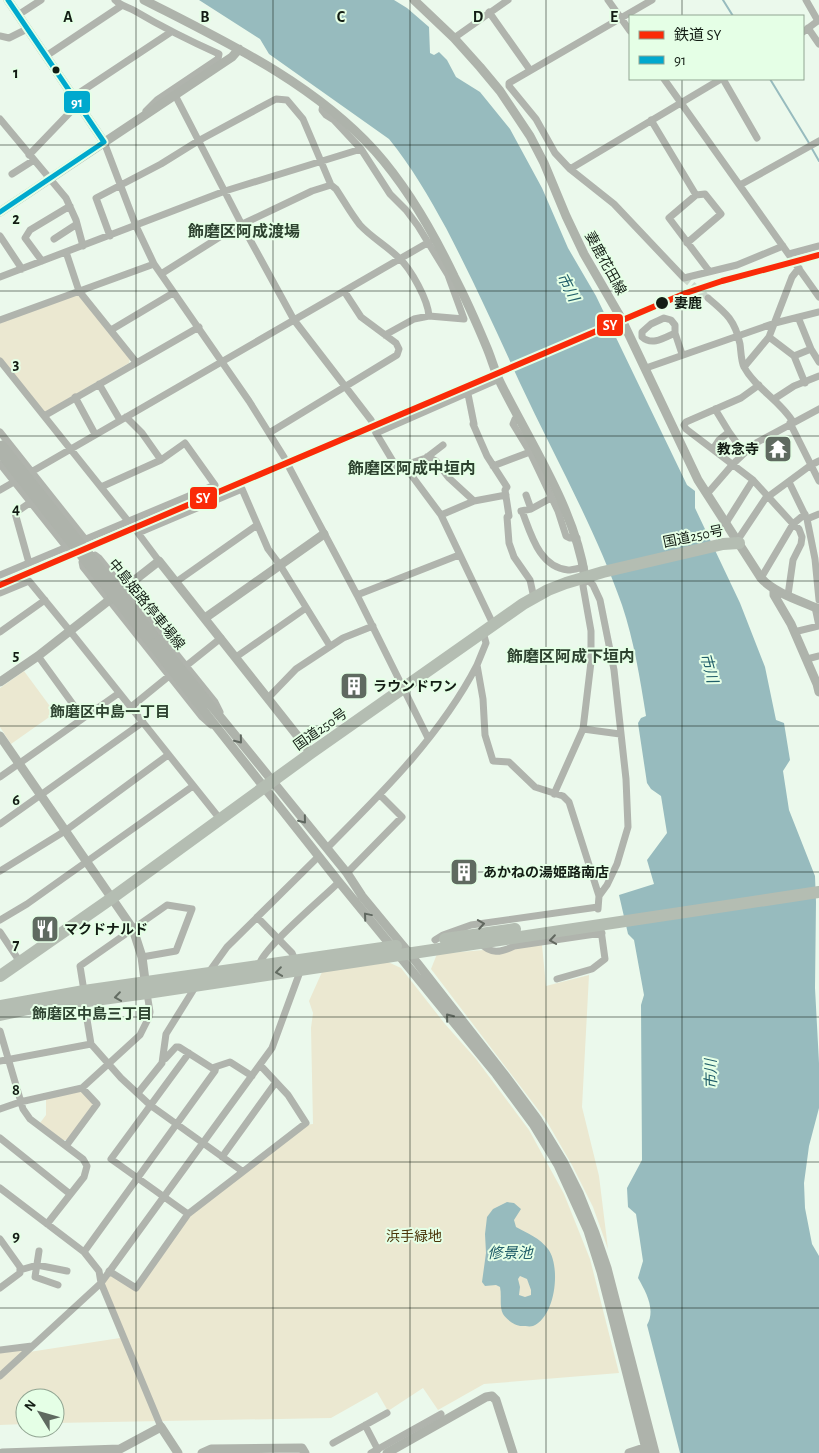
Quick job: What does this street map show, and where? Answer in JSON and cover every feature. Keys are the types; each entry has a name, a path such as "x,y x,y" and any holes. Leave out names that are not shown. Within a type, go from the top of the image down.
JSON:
{"highway":[{"name":"国道250号","path":"0,976 112,898 311,753 488,628 534,598 584,572 603,572 738,542"},
{"path":"0,1006 146,987 194,984 298,964 400,949 480,943 601,920 819,884"},
{"path":"400,949 435,940 819,892"},
{"path":"146,987 209,972 259,965 298,964"},
{"path":"0,1015 84,996"}],"street":[{"path":"8,0 104,142 136,226 154,264 199,327 284,457"},
{"path":"18,15 41,0"},
{"path":"115,0 121,6 131,9 171,32 219,54 218,59 157,100 131,125"},
{"path":"144,0 239,49 279,73 323,104 355,131 375,151 397,178 414,204 451,275 487,347 499,379 518,418 541,459 577,538 584,572 583,586 590,631 591,662 583,729 554,794"},
{"name":"妻鹿花田線","path":"414,0 454,38 500,91 530,136 584,254 621,318 698,480 761,578 774,589 818,605"},
{"path":"454,38 508,0"},
{"path":"608,0 629,30"},
{"path":"652,0 509,82 509,86 536,119 555,153 570,169 614,204 684,278 737,265 783,246"},
{"path":"806,0 818,21 806,30 819,44"},
{"path":"46,56 121,6"},
{"path":"489,12 530,70"},
{"path":"0,36 10,38 27,28"},
{"path":"12,174 32,157 76,100 171,32"},
{"path":"0,212 232,57 239,49"},
{"path":"665,80 819,297"},
{"path":"570,169 720,80"},
{"path":"723,80 757,138"},
{"path":"175,95 242,225 294,320 371,420"},
{"path":"110,236 96,198 161,164 198,141 276,99 287,100 303,119 331,185 336,189 360,224 400,258 418,286 428,307 429,316"},
{"path":"323,104 322,110 361,149 390,194 406,210 451,275 464,319 429,316 414,319 385,336"},
{"path":"0,119 66,198 84,246"},
{"path":"651,120 696,194"},
{"path":"740,186 819,141"},
{"path":"0,277 225,191 320,160 361,149"},
{"path":"161,274 234,228 312,191 331,185"},
{"path":"687,243 721,214 705,194 696,194 669,218 687,243 709,271"},
{"path":"42,261 25,238 30,230 70,206"},
{"path":"54,239 77,224"},
{"path":"0,236 22,269"},
{"path":"0,490 429,242"},
{"path":"789,254 819,246"},
{"path":"66,252 79,291 136,362"},
{"path":"0,320 154,264"},
{"path":"744,367 769,337 792,277 799,268"},
{"path":"269,433 396,355 399,349 396,343 361,316 344,291"},
{"path":"110,330 173,292"},
{"path":"708,298 729,315 738,336 744,367 774,399 792,423 819,481"},
{"path":"646,368 775,322 819,312"},
{"path":"798,317 811,349 819,362"},
{"path":"675,333 653,342 647,341 642,337 642,332 645,329 664,318 671,320 675,325 675,333 682,354"},
{"path":"44,416 199,327"},
{"path":"769,337 794,356 805,383"},
{"path":"794,356 811,349"},
{"path":"0,361 128,521"},
{"path":"774,399 794,386 819,376"},
{"path":"406,468 398,468 376,433 499,379"},
{"path":"99,384 123,418 142,433 161,460"},
{"path":"760,385 741,398 686,422 684,425 686,429 753,480 792,524 799,529 802,536 801,544 793,560 788,595"},
{"path":"468,394 473,424 487,456 507,487 506,495 510,516 507,517 509,543 514,557 530,580 534,598"},
{"path":"75,398 95,434"},
{"path":"715,409 728,432 744,453"},
{"path":"707,494 733,464 754,444 819,409"},
{"path":"518,418 515,419 513,424 530,452 558,511 566,536 577,538"},
{"path":"0,432 85,539"},
{"path":"713,449 728,432"},
{"path":"0,575 215,484 185,443 161,460 101,487"},
{"path":"406,468 408,464 427,457 443,445"},
{"name":"中島姫路停車場線","path":"1,447 150,636 219,732 268,785"},
{"path":"493,466 530,452"},
{"path":"427,457 436,461 446,474 474,501"},
{"path":"738,542 768,496 819,461"},
{"path":"0,464 67,548"},
{"path":"289,467 373,626 428,738"},
{"path":"327,848 380,795 448,715 477,665 486,643 488,628 459,555 441,516 406,468"},
{"path":"726,522 753,480"},
{"path":"789,482 806,517 817,559 819,626 794,632"},
{"path":"311,753 138,533 242,489 268,549 330,646"},
{"path":"526,494 531,509"},
{"path":"441,516 474,501 506,495"},
{"path":"551,498 531,509 522,511 539,552 558,566 584,572 593,585 600,600 614,670 626,779 628,828 617,864 607,885 598,896"},
{"path":"29,563 15,513 31,502"},
{"path":"761,578 792,524 806,517 819,514"},
{"path":"176,582 257,525"},
{"path":"205,618 324,534"},
{"path":"801,538 811,537"},
{"path":"219,732 202,717 83,567 82,562 95,555 99,558 215,702 225,722"},
{"path":"357,595 459,555"},
{"path":"0,682 38,656 159,562"},
{"path":"0,593 29,582 131,706 220,819"},
{"path":"774,589 774,595 816,673 818,687"},
{"path":"0,632 45,600"},
{"path":"236,658 306,608"},
{"path":"268,698 296,669 343,638 373,626"},
{"name":"中島姫路停車場線","path":"150,636 225,722 268,785"},
{"path":"186,666 221,638"},
{"path":"38,656 83,718"},
{"path":"807,659 819,656"},
{"path":"477,665 483,699 485,735 493,761 509,762 535,787 563,796 569,802 598,896 605,959 592,969 557,979"},
{"path":"131,706 169,676"},
{"path":"0,777 119,693"},
{"path":"0,824 143,722"},
{"path":"583,729 620,734"},
{"path":"0,736 133,929 142,957 150,1012 140,1035 82,1088 20,1102 0,1109"},
{"path":"0,871 65,831 168,755"},
{"path":"268,785 327,848 347,873 400,949 530,1115 558,1165 588,1231 650,1450 629,1453"},
{"path":"268,785 339,882 400,949"},
{"path":"0,920 26,904 193,786"},
{"path":"347,873 402,817 380,795"},
{"path":"209,972 227,947 319,856"},
{"path":"259,965 261,958 279,939 339,882"},
{"path":"142,957 176,951 192,909 167,905 80,966 91,1044 108,1064 150,1105 242,1171"},
{"path":"0,1376 101,1283 272,1048 298,964 292,952 257,917"},
{"path":"0,932 20,962"},
{"path":"138,1093 162,1063 166,1034 190,996 194,984"},
{"path":"0,1031 4,1060 20,1102 30,1119 83,1159 87,1166 84,1177 47,1224"},
{"path":"4,1060 91,1044"},
{"path":"162,1059 165,1059 176,1047 179,1047 212,1068 230,1062 252,1076"},
{"path":"188,1214 111,1159 189,1053"},
{"path":"109,1271 136,1288 188,1214 306,1123 296,1105 260,1065"},
{"path":"84,1252 215,1071 216,1067"},
{"path":"222,1157 276,1082"},
{"path":"66,1146 97,1104 82,1088"},
{"path":"0,1138 70,1194"},
{"path":"0,1188 84,1252 99,1271 101,1283 160,1427 178,1453"},
{"path":"0,1239 20,1267 20,1273 0,1288"},
{"path":"39,1252 35,1277 58,1285"},
{"path":"20,1270 37,1265 67,1271"},
{"path":"0,1350 32,1346"},
{"path":"387,1453 486,1397 492,1396 496,1400 513,1453"},
{"path":"332,1443 387,1413"},
{"path":"365,1425 374,1451 441,1414"},
{"path":"2,1453 86,1452 120,1449 160,1427"},
{"path":"202,1453 211,1450 293,1448 302,1448 305,1453"}],"green space":[{"path":"76,295 80,297 130,358 129,363 45,412 0,358 0,323"},
{"path":"24,671 55,713 11,744 0,727 0,688"},
{"path":"542,945 546,986 589,975 582,1107 599,1176 608,1249 593,1207 546,1120 431,969 437,954"},
{"name":"浜手緑地","path":"388,962 401,968 445,1024 476,1059 529,1130 564,1194 590,1259 619,1373 484,1384 438,1410 423,1388 388,1411 377,1392 331,1418 65,1423 65,1388 15,1388 15,1424 0,1425 0,1353 22,1350 29,1352 120,1338 104,1283 111,1274 137,1291 191,1214 305,1125 313,1124 311,1028 313,1013 309,1001 322,972"},
{"path":"81,1090 92,1102 93,1106 67,1140 63,1140 40,1123 46,1115 46,1099"}],"water":[{"name":"市川","path":"199,0 394,0 407,8 429,27 430,53 434,55 439,52 447,60 456,77 480,92 510,129 542,188 568,248 596,296 687,485 695,491 695,508 740,603 765,667 776,720 784,723 790,760 783,771 789,810 815,876 815,988 819,1108 809,1146 804,1183 805,1208 812,1244 819,1256 819,1453 680,1453 647,1325 651,1313 647,1295 638,1278 643,1261 636,1214 628,1207 627,1188 642,1160 641,1005 644,995 634,940 628,934 619,895 654,884 647,860 667,833 661,796 651,789 647,783 638,723 641,718 646,716 639,674 622,605 611,576 574,492 532,409 456,247 426,193 397,149 389,139 269,54 260,39"},
{"name":"修景池","path":"507,1202 514,1203 521,1209 514,1220 516,1227 541,1242 548,1249 552,1257 555,1278 551,1302 541,1321 533,1326 519,1326 509,1320 502,1311 500,1287 496,1285 485,1286 482,1282 486,1253 485,1234 487,1217 493,1209","holes":["520,1276 527,1279 531,1295 525,1297 519,1295 518,1279"]}],"waterway":[{"path":"723,0 732,15"},
{"path":"771,80 809,143"},
{"path":"811,147 819,161"}],"tunnel":[{"path":"684,278 708,298"},
{"path":"371,420 376,433"}],"rail line":[{"name":"SY","path":"0,585 686,293 722,281 819,255"}],"transit line":[{"name":"91","path":"8,0 104,142"},
{"name":"91","path":"0,212 104,142"}],"place":[{"name":"妻鹿","path":"662,303"},
{"name":"教念寺","path":"778,449"},
{"name":"ラウンドワン","path":"354,686"},
{"name":"あかねの湯姫路南店","path":"464,872"},
{"name":"マクドナルド","path":"45,929"}],"district":[{"name":"飾磨区阿成渡場","path":"244,231"},
{"name":"飾磨区阿成中垣内","path":"412,468"},
{"name":"飾磨区阿成下垣内","path":"571,656"},
{"name":"飾磨区中島一丁目","path":"110,712"},
{"name":"飾磨区中島三丁目","path":"92,1014"}]}
